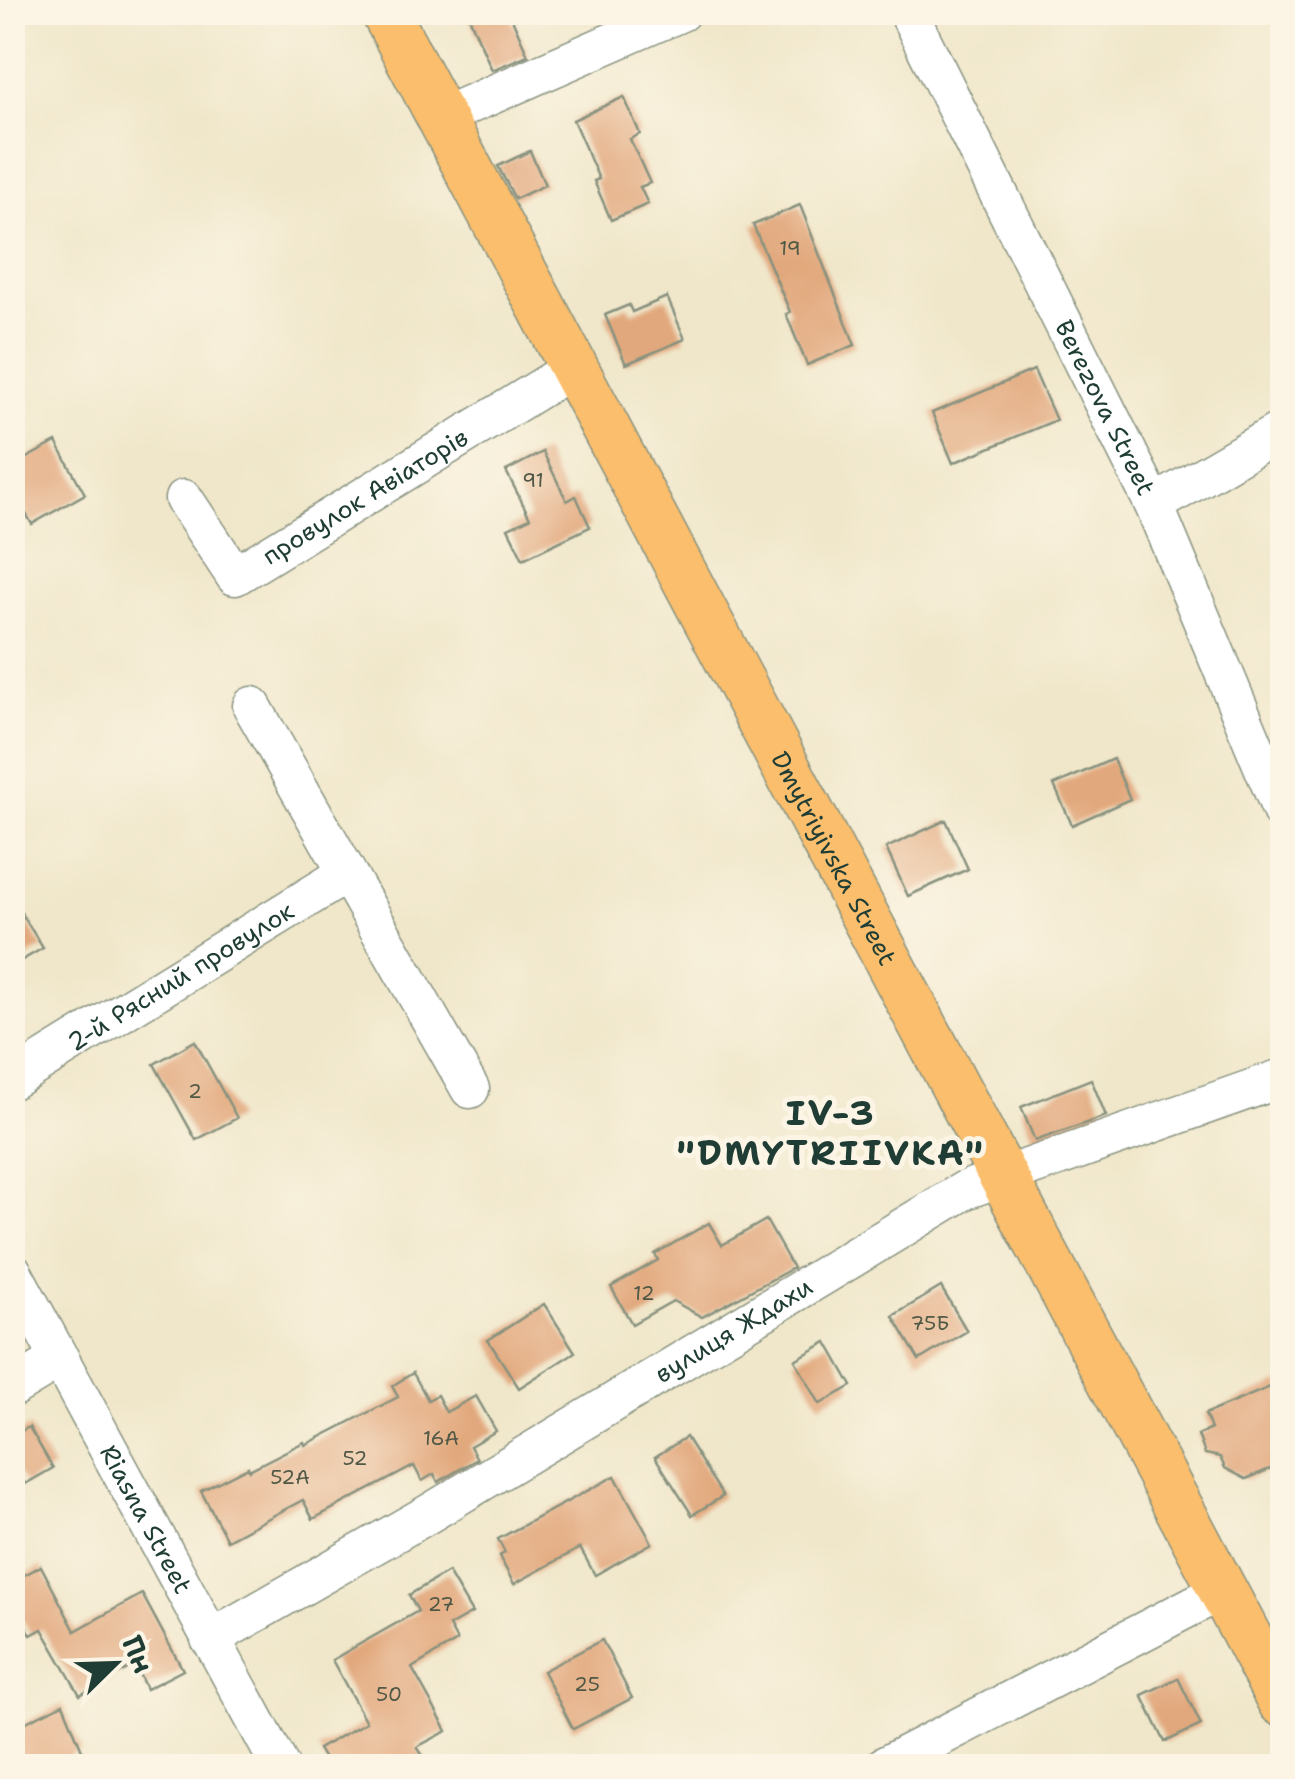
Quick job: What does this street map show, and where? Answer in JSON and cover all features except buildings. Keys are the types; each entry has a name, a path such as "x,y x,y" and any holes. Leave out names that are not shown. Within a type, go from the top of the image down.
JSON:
{"main road":[{"name":"Dmytriyivska Street","path":"384,12 1282,1702"}],"street":[{"path":"441,117 681,12"},
{"name":"Berezova Street","path":"908,12 1154,505 1282,812"},
{"name":"провулок Авіаторів","path":"184,499 236,576 574,367"},
{"path":"1154,505 1282,430"},
{"path":"252,706 470,1089"},
{"name":"2-й Рясний провулок","path":"12,1080 346,874"},
{"name":"вулиця Ждахи","path":"210,1639 430,1513 965,1190 1282,1078"},
{"name":"Riasna Street","path":"12,1272 280,1766"},
{"path":"12,1388 60,1360"},
{"path":"884,1766 1223,1590"}],"district":[{"name":"IV-3 \"DMYTRIIVKA\"","path":"831,1132"}]}
